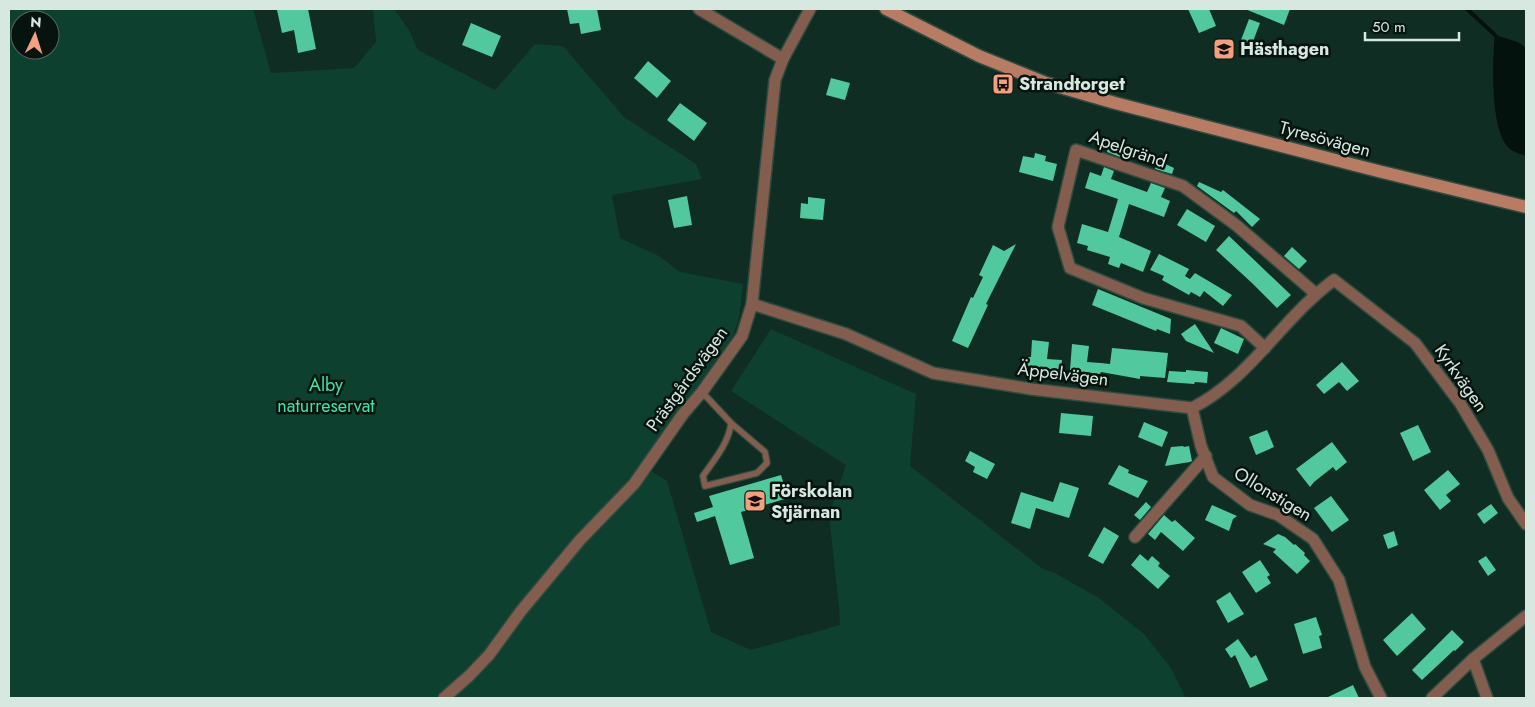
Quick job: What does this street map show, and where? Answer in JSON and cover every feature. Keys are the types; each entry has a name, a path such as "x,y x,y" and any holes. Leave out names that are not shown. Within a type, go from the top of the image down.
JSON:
{"main road":[{"name":"Tyresövägen","path":"886,9 979,56 1046,83 1378,171 1526,207"},
{"name":"Tyresövägen","path":"904,9 982,48 1115,102"}],"street":[{"path":"699,9 783,59"},
{"name":"Prästgårdsvägen","path":"444,698 469,676 489,654 520,611 580,540 634,484 683,414 702,392 742,336 752,304 775,80 783,59 810,9"},
{"name":"Apelgränd","path":"1266,348 1241,326 1143,298 1070,268 1058,227 1076,150 1183,186 1236,225 1315,293"},
{"name":"Kyrkvägen","path":"1315,293 1334,280 1415,343 1460,403 1488,450 1508,498 1526,524"},
{"path":"1192,408 1210,398 1266,348 1315,293"},
{"name":"Äppelvägen","path":"752,304 846,334 933,373 1031,389 1192,408"},
{"name":"Ollonstigen","path":"1192,408 1201,446 1212,477 1250,505 1278,515 1313,538 1339,580 1365,667 1381,698"},
{"path":"1135,537 1206,456"},
{"path":"1432,698 1472,659 1526,616"},
{"path":"1472,659 1487,698"}],"lane":[{"path":"702,392 731,423 765,452 767,463 757,472 706,486 703,476 725,444 730,432 731,423"}],"green space":[{"name":"Alby naturreservat","path":"9,9 253,9 271,73 354,68 376,42 373,9 394,9 409,30 418,50 495,90 535,44 563,46 624,117 696,164 702,179 612,195 620,238 659,256 680,272 743,284 739,318 733,336 712,372 643,466 667,481 711,632 751,650 840,625 829,515 846,465 731,391 771,329 916,394 910,466 1043,569 1053,572 1099,598 1144,634 1171,668 1186,698 9,698"}],"shaded area":[{"path":"1495,35 1518,42 1526,48 1526,156 1509,148 1498,126 1493,77"}],"building":[{"path":"308,9 316,49 298,53 294,30 282,33 277,10"},
{"path":"567,9 597,9 601,30 581,34 579,23 570,24"},
{"path":"1188,9 1209,9 1216,26 1199,33"},
{"path":"1245,9 1290,9 1284,25"},
{"path":"1249,19 1260,23 1252,44 1241,40"},
{"path":"471,23 501,36 492,57 462,45"},
{"path":"648,61 671,81 657,98 634,78"},
{"path":"831,78 850,83 845,100 826,95"},
{"path":"680,103 707,123 694,141 667,120"},
{"path":"1109,144 1131,149 1128,160 1107,152"},
{"path":"1035,153 1046,156 1045,161 1057,164 1053,181 1019,172 1023,156 1034,158"},
{"path":"1159,161 1174,168 1172,174 1155,169"},
{"path":"1104,167 1114,171 1111,179 1147,192 1151,183 1165,188 1161,197 1170,201 1164,217 1129,204 1119,237 1151,251 1143,272 1121,263 1119,268 1108,264 1110,257 1087,250 1088,246 1077,243 1082,224 1108,232 1118,199 1085,188 1090,172 1101,176"},
{"path":"1199,182 1221,192 1223,190 1260,219 1252,227 1236,211 1234,213 1197,186"},
{"path":"687,196 692,225 674,228 668,200"},
{"path":"808,197 825,199 823,220 800,218 801,203 808,204"},
{"path":"1187,209 1215,226 1206,242 1177,225"},
{"path":"1229,236 1291,295 1277,308 1216,250"},
{"path":"1016,244 986,304 988,305 968,348 952,341 971,297 973,298 983,277 979,275 993,245 1004,251"},
{"path":"1292,247 1307,261 1299,269 1284,256"},
{"path":"1159,254 1189,269 1185,276 1190,279 1195,273 1232,295 1223,306 1204,291 1200,297 1191,292 1189,295 1162,280 1164,276 1150,270"},
{"path":"1098,289 1171,319 1170,334 1157,329 1156,331 1092,305"},
{"path":"1195,324 1214,353 1186,341 1181,334"},
{"path":"1221,328 1244,339 1238,354 1214,343"},
{"path":"1032,340 1049,342 1047,359 1062,360 1061,371 1027,366 1028,357 1031,357"},
{"path":"1072,344 1089,346 1087,362 1110,364 1112,348 1168,353 1165,378 1140,376 1140,379 1101,372 1100,374 1070,370"},
{"path":"1342,362 1359,381 1347,391 1339,382 1324,394 1316,385"},
{"path":"1186,370 1208,372 1207,383 1167,382 1169,371 1186,372"},
{"path":"1061,413 1093,416 1091,436 1059,433"},
{"path":"1144,422 1168,432 1162,447 1138,437"},
{"path":"1418,425 1431,452 1413,461 1400,433"},
{"path":"1267,430 1274,447 1256,455 1249,437"},
{"path":"1332,442 1347,462 1336,471 1333,467 1310,487 1296,469"},
{"path":"1189,446 1192,461 1165,466 1171,447"},
{"path":"970,451 995,464 987,479 973,472 975,467 965,461"},
{"path":"1119,465 1129,470 1128,473 1148,481 1138,498 1108,484"},
{"path":"1448,470 1460,484 1446,495 1451,501 1440,510 1424,490"},
{"path":"781,475 788,498 741,512 754,558 730,565 715,516 697,522 694,513 713,507 709,496"},
{"path":"1060,482 1079,488 1069,518 1036,508 1030,529 1011,523 1021,492 1053,502"},
{"path":"1331,496 1349,520 1332,532 1314,508"},
{"path":"1146,502 1151,507 1140,520 1134,515"},
{"path":"1491,504 1498,513 1484,524 1477,514"},
{"path":"1212,505 1237,516 1233,519 1229,531 1205,520"},
{"path":"1164,515 1172,522 1175,520 1195,538 1183,551 1161,532 1155,540 1148,534"},
{"path":"1104,527 1119,536 1103,564 1088,556"},
{"path":"1394,531 1398,545 1388,549 1383,535"},
{"path":"1278,534 1295,544 1305,553 1304,555 1310,561 1297,574 1273,552 1276,549 1263,544"},
{"path":"1140,554 1148,561 1152,556 1160,563 1158,566 1170,576 1158,589 1131,565"},
{"path":"1486,556 1496,570 1488,576 1478,561"},
{"path":"1260,560 1270,575 1267,577 1271,583 1256,593 1242,572"},
{"path":"1230,592 1244,614 1228,623 1216,601"},
{"path":"1412,613 1426,629 1397,656 1383,640"},
{"path":"1316,617 1322,635 1319,636 1322,648 1303,654 1294,624"},
{"path":"1452,630 1464,642 1422,680 1412,670"},
{"path":"1238,639 1251,658 1256,655 1268,680 1250,688 1235,655 1231,658 1225,649"},
{"path":"1353,685 1359,698 1326,698"}],"waterway":[{"path":"1467,9 1495,35"}],"place":[{"name":"Hästhagen","path":"1224,49"},
{"name":"Strandtorget","path":"1003,84"},
{"name":"Förskolan Stjärnan","path":"755,501"}]}
